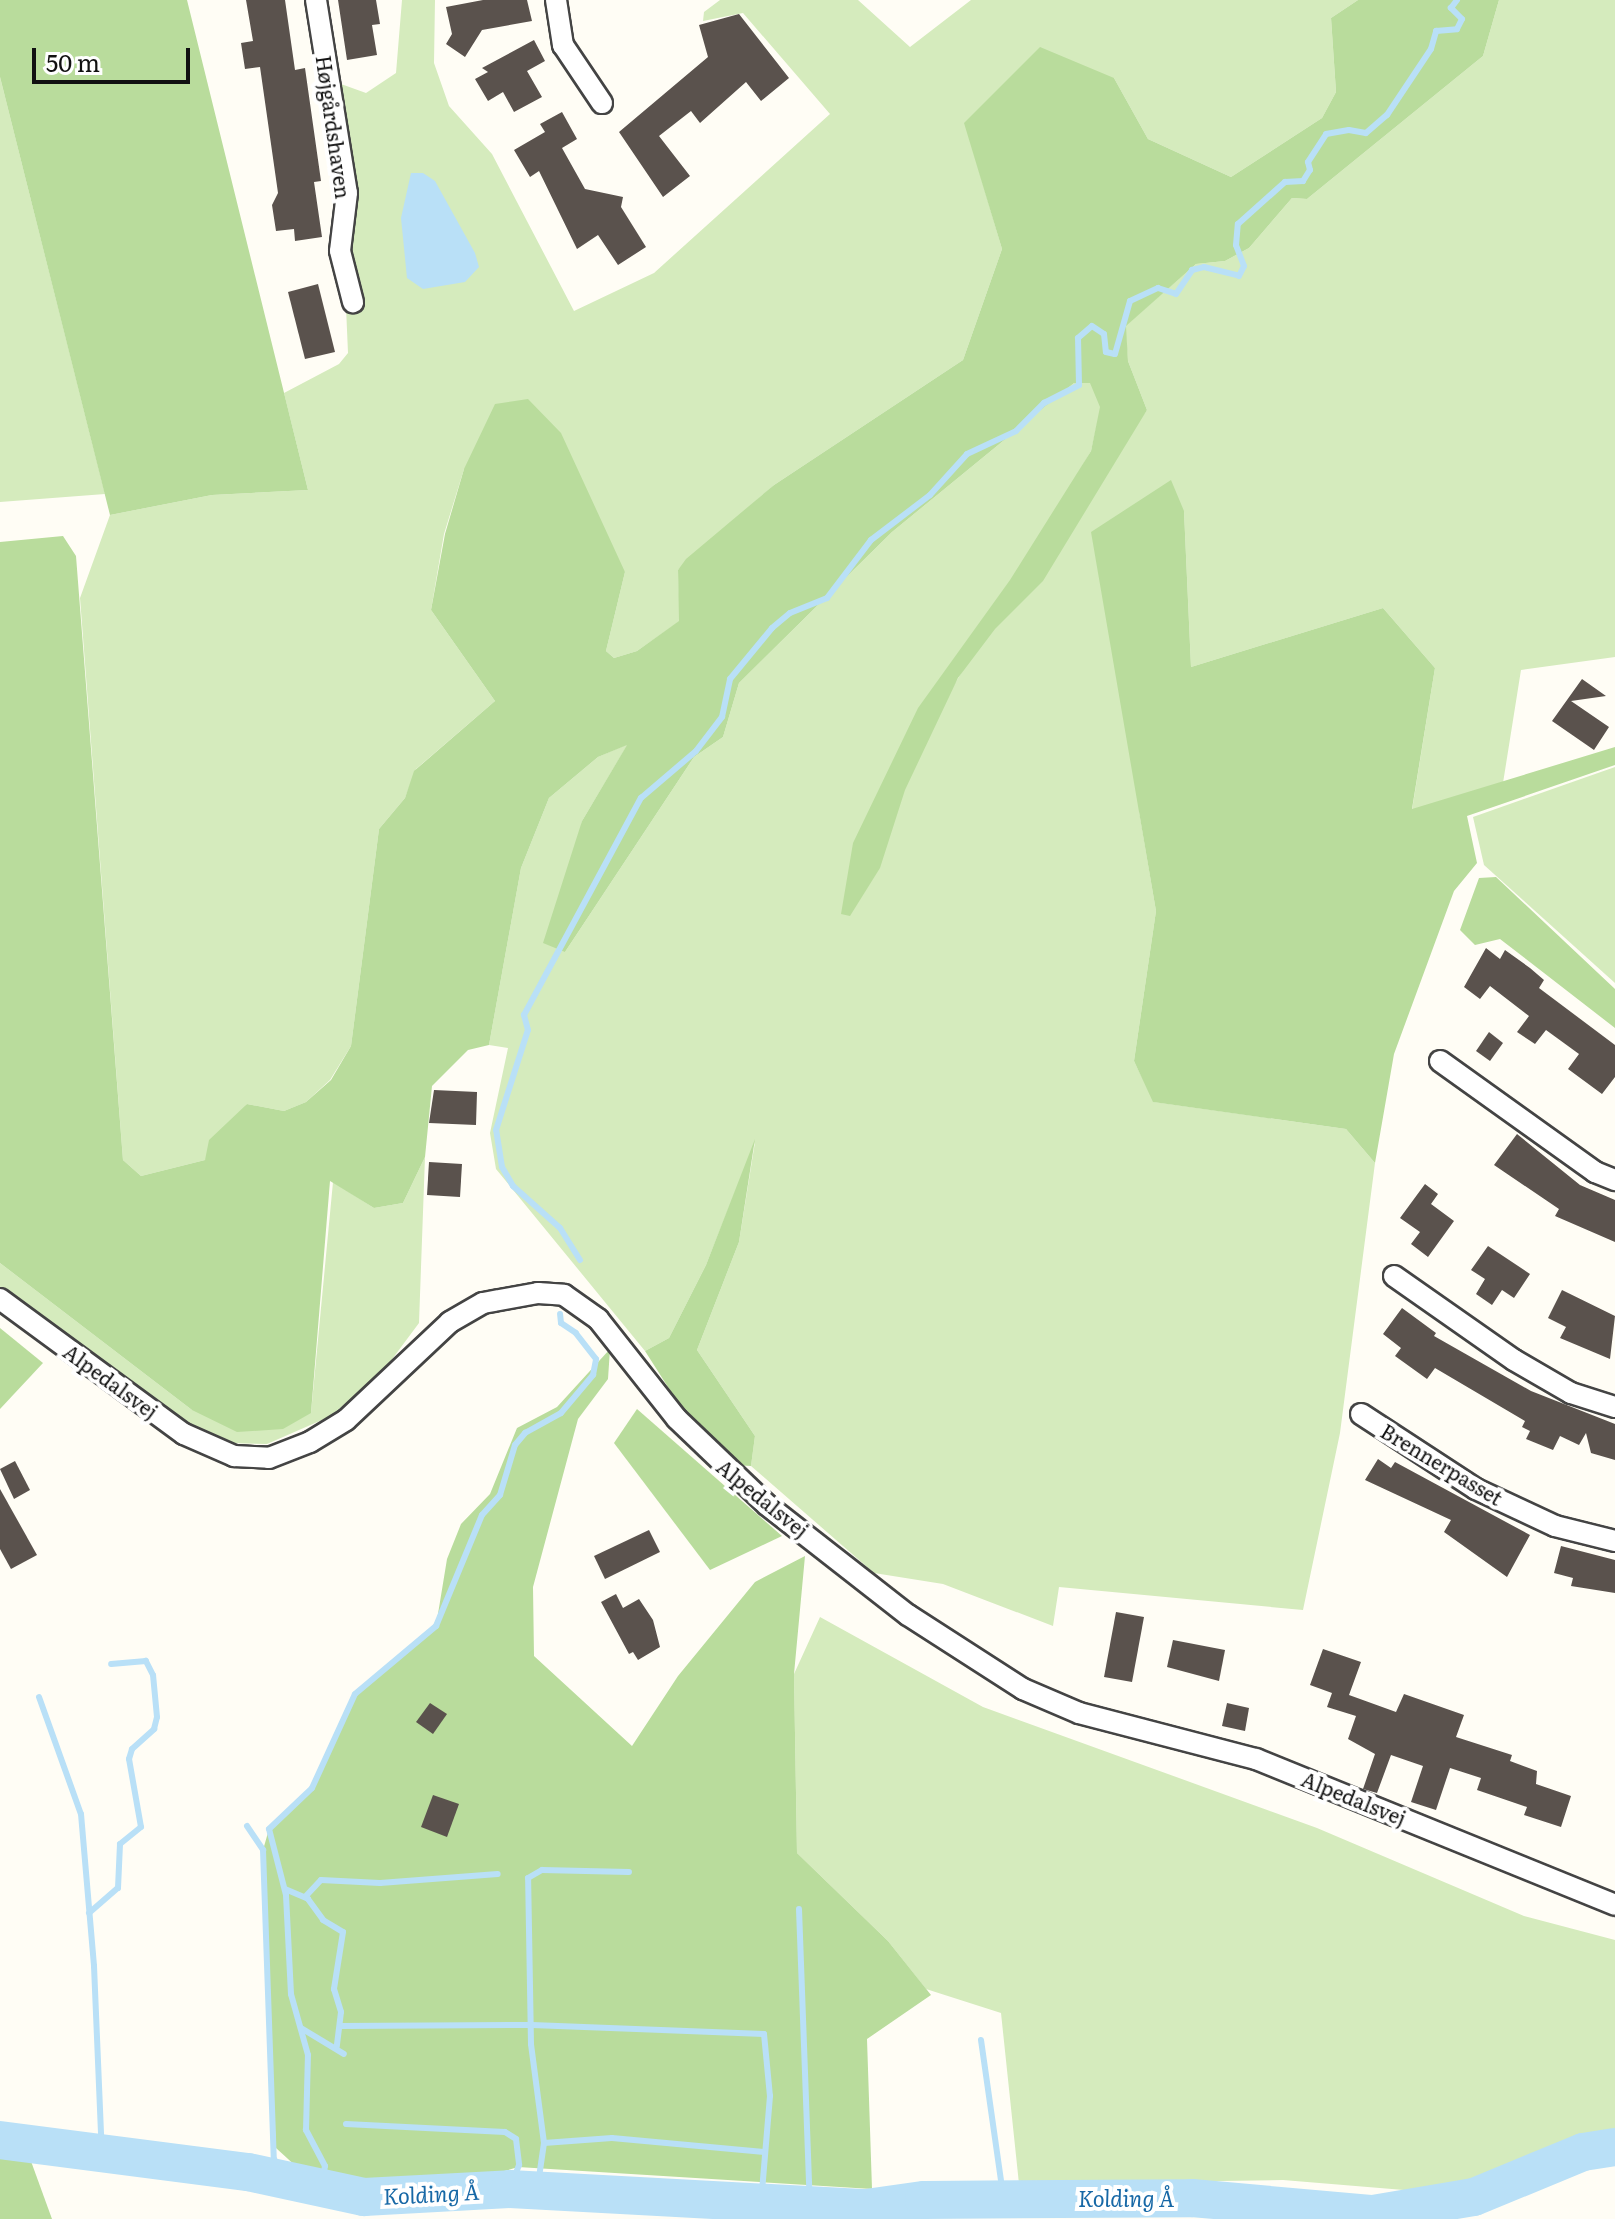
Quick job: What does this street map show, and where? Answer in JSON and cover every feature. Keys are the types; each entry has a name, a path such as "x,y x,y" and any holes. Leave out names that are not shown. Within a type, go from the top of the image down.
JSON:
{"street":[{"name":"Højgårdshaven","path":"316,0 347,193 340,251 353,302"},
{"path":"556,0 563,45 602,103"},
{"path":"1440,1061 1595,1172 1615,1180"},
{"path":"1394,1276 1514,1360 1571,1393 1615,1407"},
{"name":"Alpedalsvej","path":"0,1299 184,1434 234,1456 269,1458 310,1442 346,1420 450,1322 483,1303 538,1293 564,1295 598,1319 677,1419 767,1505 908,1615 1023,1689 1079,1713 1256,1759 1615,1905"},
{"name":"Brennerpasset","path":"1361,1414 1476,1489 1555,1526 1615,1541"}],"green space":[{"path":"0,0 187,0 308,490 212,495 110,515 0,77"},
{"path":"402,0 435,0 434,63 449,106 492,154 574,311 654,273 830,114 743,13 703,21 704,12 720,0 858,0 910,47 971,0 1358,0 1331,18 1336,92 1322,118 1231,177 1148,139 1114,78 965,123 1002,249 963,360 774,485 678,570 680,621 637,651 614,658 606,651 625,572 464,469 444,534 431,610 495,701 416,769 405,798 379,829 351,1046 330,1080 306,1102 284,1111 247,1104 205,1160 141,1176 123,1160 80,598 110,515 212,495 308,490 284,393 339,364 348,353 346,307 363,304 350,250 357,198 341,84 366,93 396,73"},
{"path":"1358,0 1499,0 1483,56 1307,199 1292,198 1249,248 1225,261 1196,264 1126,326 1128,361 1147,410 1043,581 995,629 958,678 905,790 880,868 850,916 841,914 853,843 918,708 1010,580 1091,451 1100,407 1090,383 1074,383 892,532 739,683 723,737 694,757 565,952 543,943 582,821 627,745 598,757 549,798 521,868 489,1045 468,1050 432,1086 425,1157 403,1203 374,1208 330,1181 311,1413 283,1429 237,1432 192,1410 0,1263 0,542 63,536 76,556 123,1160 141,1176 205,1160 209,1140 247,1104 284,1111 306,1102 331,1080 351,1046 379,829 405,798 414,771 495,701 431,610 445,534 464,469 495,404 528,399 561,433 625,572 606,651 614,658 637,651 679,621 678,570 686,559 774,485 963,360 1002,249 964,123 1040,47 1114,78 1148,139 1231,177 1322,118 1336,92 1331,18"},
{"path":"1499,0 1615,0 1615,657 1521,670 1503,783 1412,810 1435,668 1383,608 1191,667 1184,511 1139,811 1156,911 1134,1061 1154,1102 1346,1129 1375,1163 1340,1433 1303,1610 1059,1587 1053,1626 943,1584 874,1573 751,1466 755,1436 697,1350 739,1242 755,1142 706,1265 669,1338 645,1351 496,1169 490,1133 508,1048 489,1045 521,868 549,798 598,757 628,744 582,821 565,952 694,757 723,737 739,683 892,532 1074,383 1091,383 1101,407 1091,451 870,824 1000,609 1147,410 1128,361 1125,326 1196,264 1225,261 1249,248 1292,198 1307,199 1483,56"},
{"path":"0,77 105,494 0,502"},
{"path":"1171,480 1184,511 1191,667 1383,608 1435,668 1412,809 1615,747 1615,765 1467,816 1477,863 1454,891 1394,1054 1375,1163 1346,1129 1153,1102 1134,1061 1156,911 1091,532"},
{"path":"1615,767 1615,983 1484,865 1473,817"},
{"path":"1496,877 1615,989 1615,1028 1500,939 1475,945 1460,930 1479,878"},
{"path":"755,1139 739,1242 697,1350 755,1436 751,1466 735,1465 682,1409 645,1351 669,1338 706,1265"},
{"path":"425,1157 419,1323 384,1370 331,1416 267,1444 228,1443 167,1412 0,1288 0,1263 192,1410 311,1413 333,1182 374,1208 403,1203"},
{"path":"0,1328 43,1363 0,1409"},
{"path":"610,1349 608,1379 578,1419 533,1587 534,1656 632,1746 678,1676 755,1582 805,1556 794,1674 797,1853 888,1941 931,1995 867,2039 872,2189 518,2167 481,2178 331,2187 311,2180 276,2148 263,1901 263,1850 269,1829 312,1788 355,1694 436,1626 447,1559 461,1524 490,1494 517,1428 557,1407"},
{"path":"637,1409 782,1536 710,1570 614,1443"},
{"path":"820,1617 983,1707 1317,1828 1524,1916 1615,1940 1615,2134 1538,2153 1487,2177 1416,2191 1283,2180 1019,2184 1001,2013 926,1989 888,1941 797,1853 794,1674"},
{"path":"0,2140 24,2142 52,2219 0,2219"}],"water":[{"path":"411,173 423,173 435,181 475,253 479,267 465,282 423,289 407,278 401,218"}],"building":[{"path":"246,0 285,0 295,70 305,68 321,181 314,182 322,237 295,241 294,229 276,231 272,205 278,193 260,67 245,69 241,43 253,41"},
{"path":"338,0 376,0 380,24 372,25 377,55 347,60"},
{"path":"483,0 527,0 532,21 482,30 465,57 446,44 452,34 446,7"},
{"path":"739,14 789,78 761,101 746,82 700,123 691,111 659,136 690,176 663,197 619,132 708,57 699,25"},
{"path":"534,40 545,61 527,71 542,97 514,112 503,92 488,101 475,79 488,72 482,68"},
{"path":"562,112 577,139 562,148 585,189 623,197 621,207 646,247 618,265 598,235 577,249 539,171 530,177 514,150 545,132 540,124"},
{"path":"318,284 335,352 305,359 288,292"},
{"path":"1582,679 1606,696 1571,701 1609,727 1594,750 1552,721"},
{"path":"1486,948 1500,959 1505,950 1530,968 1544,980 1539,988 1615,1045 1615,1077 1602,1094 1568,1069 1579,1054 1546,1030 1535,1044 1517,1032 1529,1016 1490,986 1480,999 1464,987"},
{"path":"1489,1032 1503,1043 1490,1061 1476,1051"},
{"path":"434,1090 477,1092 476,1125 429,1123"},
{"path":"1517,1134 1580,1185 1615,1200 1615,1242 1555,1216 1559,1209 1494,1165"},
{"path":"429,1162 462,1164 460,1197 427,1195"},
{"path":"1425,1184 1438,1194 1431,1204 1454,1221 1428,1257 1411,1244 1420,1232 1400,1218"},
{"path":"1488,1246 1530,1274 1514,1298 1502,1290 1492,1305 1476,1294 1485,1279 1471,1270"},
{"path":"1562,1290 1615,1316 1610,1359 1560,1338 1566,1327 1548,1318"},
{"path":"1402,1308 1436,1333 1434,1336 1531,1391 1615,1424 1615,1460 1591,1453 1586,1433 1579,1445 1560,1436 1553,1450 1526,1439 1530,1431 1522,1427 1525,1421 1435,1368 1427,1379 1395,1356 1401,1348 1383,1334"},
{"path":"1378,1459 1391,1468 1395,1462 1530,1535 1507,1577 1444,1532 1451,1520 1365,1480"},
{"path":"15,1461 30,1490 14,1499 0,1469"},
{"path":"0,1489 37,1555 11,1569 0,1549"},
{"path":"649,1530 660,1552 605,1579 594,1556"},
{"path":"1561,1546 1615,1560 1615,1593 1571,1586 1573,1578 1554,1573"},
{"path":"616,1594 623,1608 639,1599 653,1620 660,1647 638,1660 633,1652 629,1654 601,1602"},
{"path":"1116,1612 1144,1617 1132,1682 1104,1677"},
{"path":"1173,1640 1225,1650 1219,1681 1167,1667"},
{"path":"1323,1649 1361,1662 1349,1695 1396,1712 1404,1694 1464,1715 1456,1737 1512,1755 1510,1761 1537,1771 1536,1784 1571,1796 1561,1827 1524,1815 1527,1807 1477,1790 1481,1778 1450,1768 1436,1810 1411,1802 1423,1766 1391,1755 1377,1793 1363,1789 1375,1754 1348,1739 1356,1716 1327,1707 1332,1693 1310,1685"},
{"path":"430,1703 447,1714 433,1734 416,1722"},
{"path":"1227,1703 1249,1708 1245,1731 1222,1726"},
{"path":"433,1795 459,1804 447,1837 421,1827"}],"waterway":[{"path":"580,1260 560,1228 513,1186 502,1167 496,1130 528,1030 524,1015 641,798 696,751 722,717 730,679 772,628 790,613 827,598 871,540 930,495 967,454 1016,431 1044,403 1079,385 1078,338 1092,326 1104,334 1106,352 1115,354 1130,301 1158,288 1176,294 1192,270 1204,267 1239,276 1244,266 1236,245 1238,224 1285,182 1303,181 1310,170 1308,162 1326,134 1349,130 1366,133 1387,115 1431,49 1436,31 1457,29 1462,19 1451,8 1457,0"},
{"path":"321,2191 325,2166 306,2130 308,2055 291,1994 286,1895 269,1829 312,1788 355,1694 436,1626 482,1515 500,1495 515,1445 525,1433 561,1413 593,1375 596,1359 576,1333 561,1323 560,1314"},
{"path":"89,1913 118,1888 120,1844 141,1827 129,1759 132,1749 154,1729 157,1717 153,1675 146,1661 111,1664"},
{"path":"39,1697 81,1814 94,1966 102,2156"},
{"path":"247,1826 263,1850 274,2159 285,2179"},
{"path":"537,2191 544,2143 531,2044 528,1878 542,1870 629,1872"},
{"path":"305,1897 321,1880 380,1883 498,1874"},
{"path":"285,1889 308,1899 323,1920 343,1932 334,1989 341,2012 337,2047"},
{"path":"799,1909 810,2207"},
{"path":"340,2026 532,2025 764,2034 770,2096 761,2203"},
{"path":"301,2028 344,2054"},
{"path":"981,2040 1004,2202"},
{"path":"346,2124 505,2132 516,2139 519,2165 510,2189"},
{"path":"544,2143 612,2138 764,2152"},
{"name":"Kolding Å","path":"0,2140 248,2172 364,2197 510,2189 866,2208 924,2200 1192,2198 1373,2214 1474,2197 1583,2152 1615,2147"}]}
